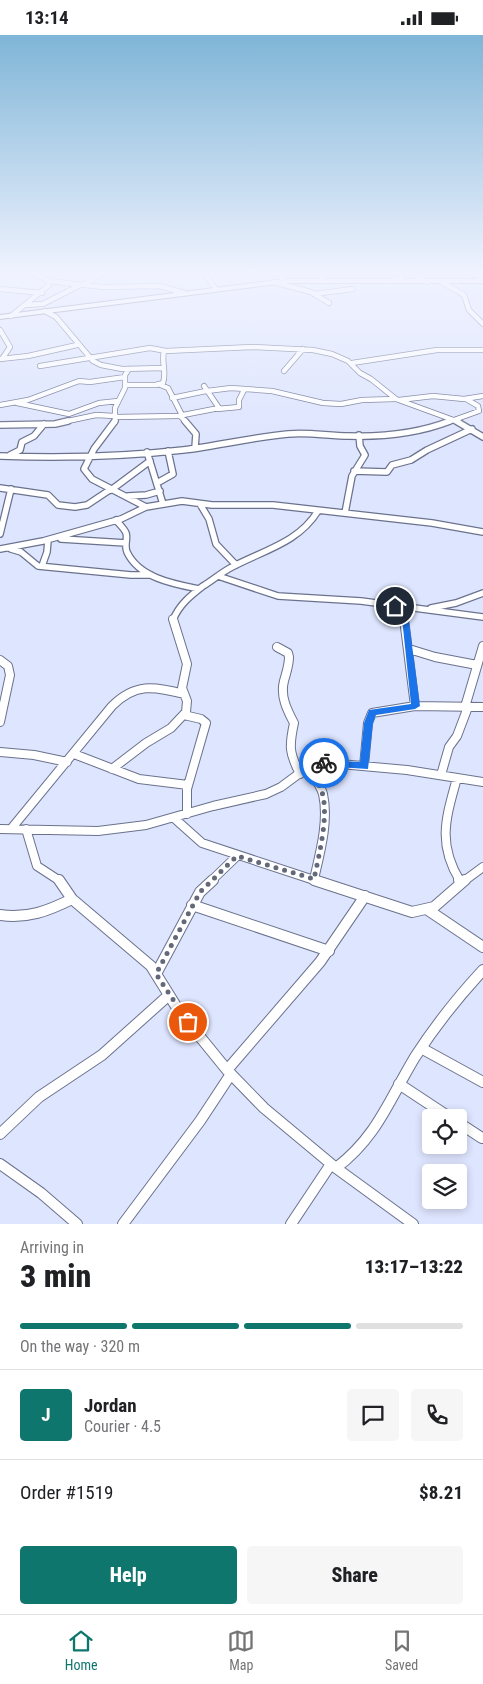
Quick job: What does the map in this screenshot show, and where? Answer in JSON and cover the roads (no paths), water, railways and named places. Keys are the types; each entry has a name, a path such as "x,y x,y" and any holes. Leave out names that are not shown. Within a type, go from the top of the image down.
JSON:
{"street":[{"path":"64,327 77,345 91,358 107,367 128,369 164,368"},
{"path":"0,330 10,346"},
{"path":"1,359 28,356 77,345"},
{"path":"1,359 10,349 10,346"},
{"path":"0,351 10,346"},
{"path":"40,366 142,348 154,348 164,351 221,350 244,347 303,349 332,354 352,363 360,373 397,399 453,420 472,429 483,437"},
{"path":"284,371 303,349"},
{"path":"352,363 437,350 483,350"},
{"path":"158,385 165,381 166,375 161,361 164,351"},
{"path":"128,369 125,385 118,401 113,427 99,442 84,469 86,474 111,490 127,496 146,507"},
{"path":"0,405 16,403 79,381 90,382 125,377"},
{"path":"125,385 158,385 168,388 181,416 196,434 195,448"},
{"path":"172,398 205,389 225,388 278,392 334,404 346,404 362,400 372,401 432,396 466,399 483,396"},
{"path":"205,389 219,406 217,409"},
{"path":"0,425 64,423 96,415 181,416 238,407 244,390"},
{"path":"0,456 57,458 91,456 195,448 288,434 359,435 421,431 480,411 478,406 466,399"},
{"path":"16,403 69,414 99,403 118,401"},
{"path":"7,456 18,453 22,442 34,436 44,424"},
{"path":"354,471 387,472 392,465 410,459 472,429"},
{"path":"345,513 354,471 365,455 360,446 359,435"},
{"path":"157,483 173,474 168,451"},
{"path":"147,452 163,504"},
{"path":"0,488 48,495 56,505 81,509 127,481 141,466 150,461"},
{"path":"0,534 11,489"},
{"path":"127,496 146,495 160,491"},
{"path":"4,548 51,539 116,520 146,507 182,501 200,504 273,505 432,523 483,532"},
{"path":"200,504 209,519 216,544 236,565"},
{"path":"112,769 146,743 172,728 184,715 187,706 182,683 187,665 174,620 181,605 199,589 236,565 292,539 308,527 318,511"},
{"path":"116,520 126,533 129,555 151,575"},
{"path":"51,539 126,543"},
{"path":"42,567 51,539"},
{"path":"4,548 21,552 34,564 42,567 151,575 199,589"},
{"path":"218,576 278,596 340,598 483,617"},
{"path":"422,610 456,603 483,593"},
{"path":"403,607 415,706"},
{"path":"441,775 449,747 460,731 483,646"},
{"path":"277,647 288,653 290,657 290,663 282,686 287,712 294,723 289,745 292,757 300,773"},
{"path":"409,649 435,657 479,663"},
{"path":"0,660 10,668 10,675 0,722"},
{"path":"11,829 112,705 127,693 149,689 170,690 184,694"},
{"path":"364,766 368,723 372,713 415,706 483,707"},
{"path":"184,715 201,719 206,723 197,761 188,785 187,814"},
{"path":"0,752 34,755 67,762"},
{"path":"74,754 139,779 188,785"},
{"path":"0,829 117,830 174,818 213,806 266,794 281,787 308,767 329,763 407,770 483,782"},
{"path":"308,767 322,793 324,803 314,879"},
{"path":"457,778 444,839 447,859 461,883"},
{"path":"174,818 202,843 412,912 428,910 446,900 461,883 483,867"},
{"path":"26,829 37,866 58,878 72,899 151,966 169,995 229,1072 264,1108 334,1166 413,1224"},
{"path":"156,974 172,947 192,905 209,882 237,856"},
{"path":"123,1224 200,1121 243,1048 329,951 343,933 365,896"},
{"path":"0,915 11,917 39,914 72,899"},
{"path":"192,905 329,951"},
{"path":"428,910 483,947"},
{"path":"291,1224 334,1166 363,1146 386,1113 399,1085 422,1048 458,997 483,970"},
{"path":"0,1134 53,1087 102,1055 169,995"},
{"path":"422,1048 483,1082"},
{"path":"399,1085 436,1109"},
{"path":"467,1128 482,1138"},
{"path":"0,1164 41,1193 77,1224"}]}
